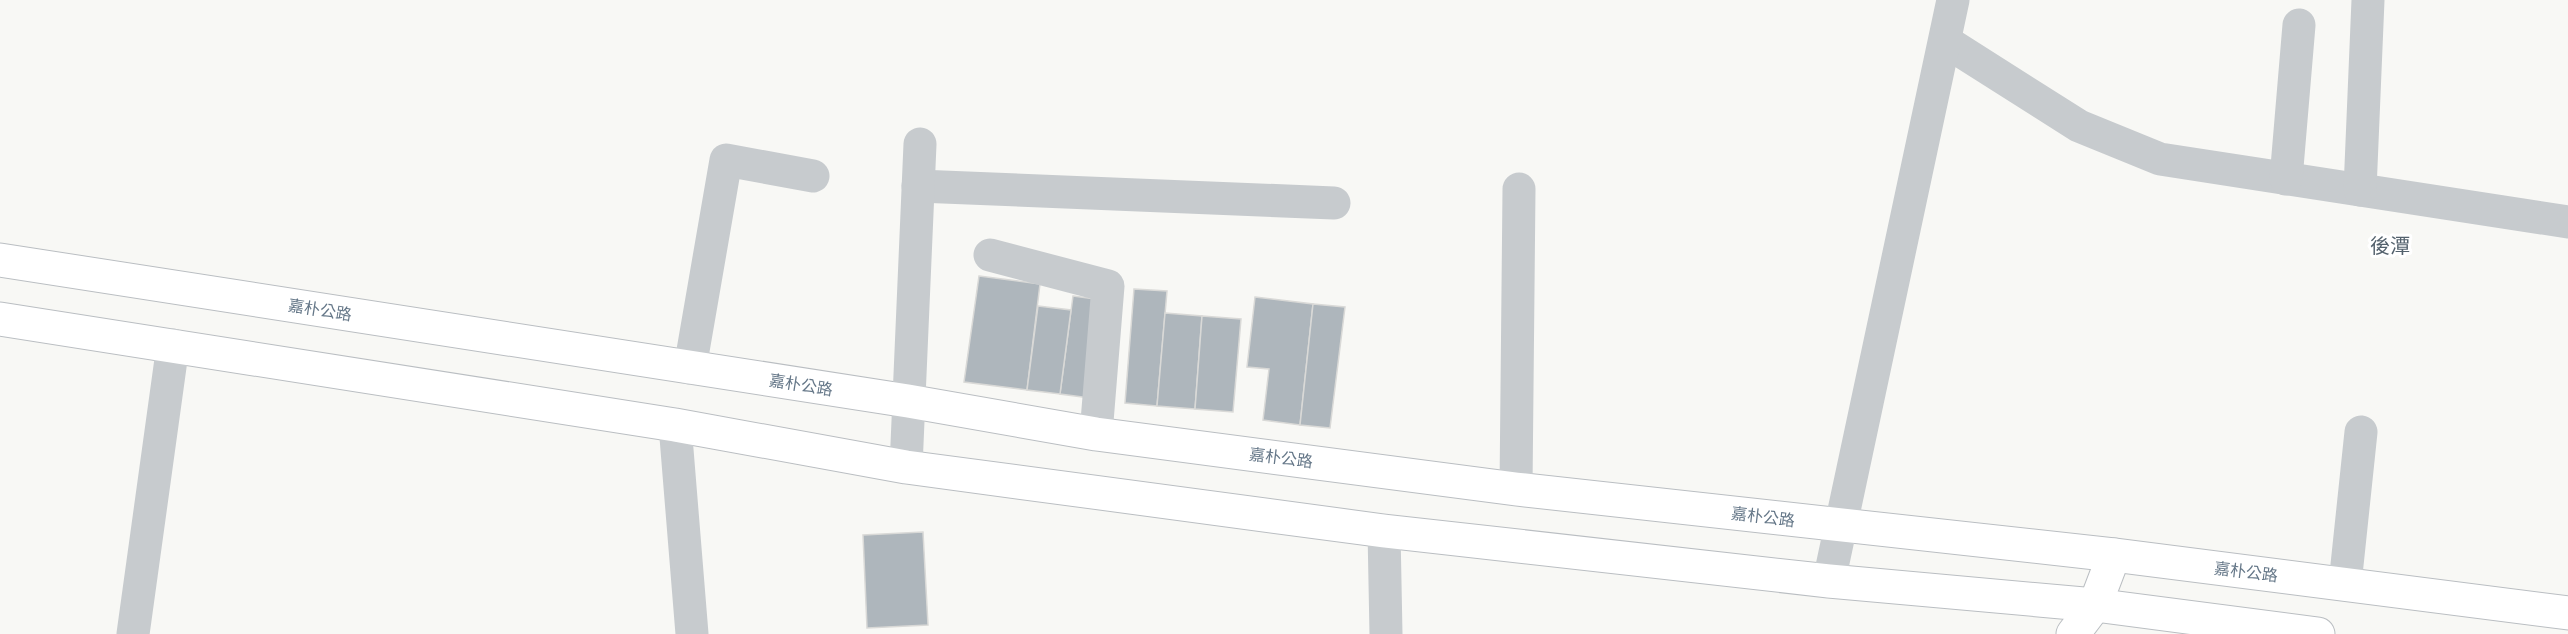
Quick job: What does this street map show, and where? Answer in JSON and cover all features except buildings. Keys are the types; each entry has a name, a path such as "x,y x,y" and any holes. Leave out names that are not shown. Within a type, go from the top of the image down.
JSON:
{"main road":[{"name":"嘉朴公路","path":"0,260 908,401 1096,434 1516,489 2114,555 2568,613"},
{"path":"0,319 675,425 906,467 1384,531 1829,581 2095,604 2318,634"},
{"path":"2073,634 2095,604 2114,555"}],"street":[{"path":"1829,581 1953,0"},
{"path":"2360,190 2368,0"},
{"path":"2286,179 2299,25"},
{"path":"1945,41 2079,126 2160,159 2568,222"},
{"path":"906,467 920,144"},
{"path":"690,368 726,160 813,176"},
{"path":"918,186 1334,203"},
{"path":"1516,489 1519,189"},
{"path":"990,255 1108,286 1096,434"},
{"path":"133,634 173,345"},
{"path":"675,425 692,634"},
{"path":"2345,584 2361,432"},
{"path":"1384,531 1386,634"}],"district":[{"name":"後潭","path":"2390,246"}]}
